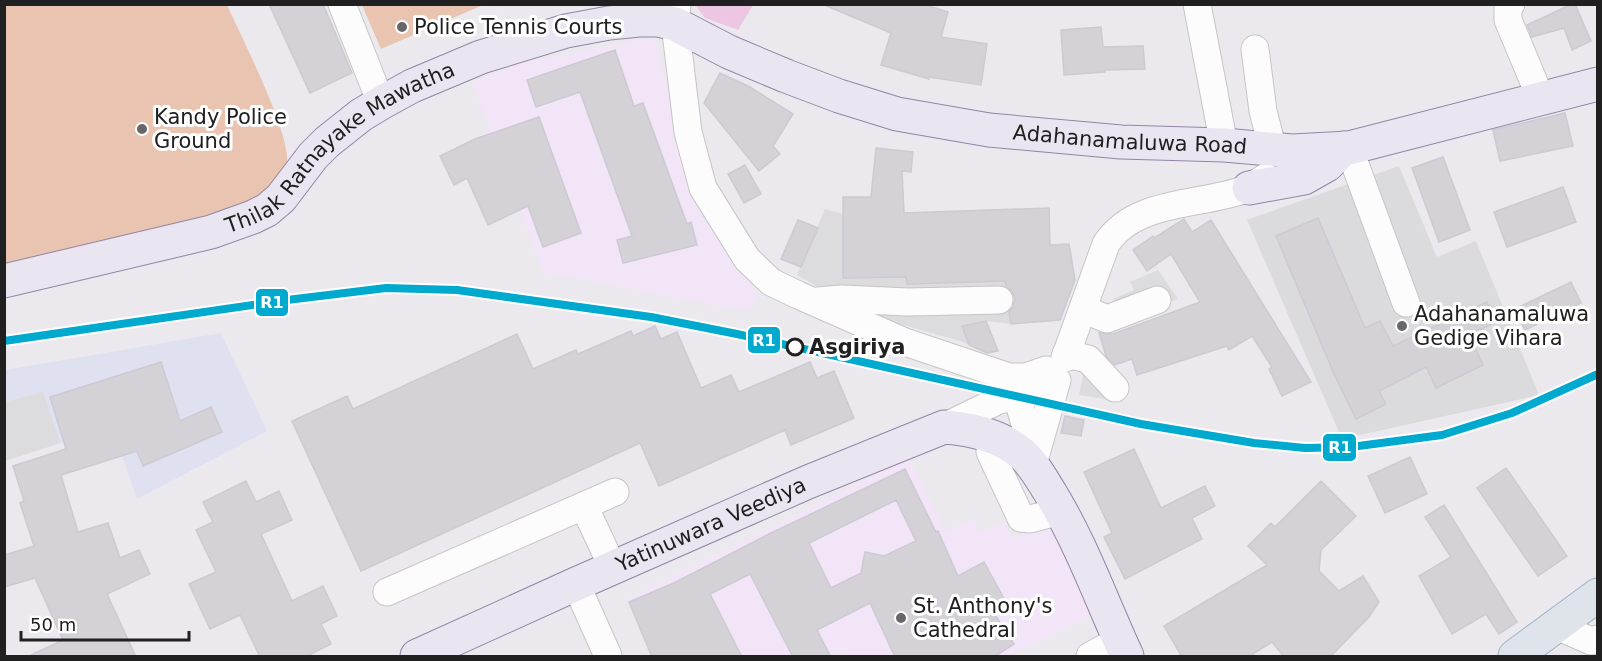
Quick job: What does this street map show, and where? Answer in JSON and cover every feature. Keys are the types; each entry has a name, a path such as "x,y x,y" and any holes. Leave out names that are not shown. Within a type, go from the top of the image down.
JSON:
{"highway":[{"path":"1515,657 1598,595"}],"main road":[{"name":"Thilak Ratnayake Mawatha","path":"4,281 211,232 253,217 267,210 281,198 313,156 327,142 361,115 412,86 481,57 566,31 609,23 658,20 676,14"},
{"name":"Adahanamaluwa Road","path":"676,14 729,52 838,96 897,114 989,130 1121,142 1224,145 1282,150 1347,148 1598,84"},
{"path":"1249,188 1304,178 1327,165 1347,148"},
{"name":"Yatinuwara Veediya","path":"417,657 808,482 944,427 984,433 1011,454"},
{"path":"1011,454 1061,511 1085,557 1124,648"}],"street":[{"path":"342,4 381,103"},
{"path":"1197,4 1224,145"},
{"path":"1511,4 1508,7 1508,20 1541,99"},
{"path":"676,14 688,132 703,188 747,259 771,282 905,342 986,370 1019,378 1034,376 1057,365 1088,359 1115,388"},
{"path":"1061,511 1030,519 1021,518 1016,510 1011,454 1083,309 1106,244 1118,230 1131,221 1170,206 1212,199 1249,188 1272,173 1282,150 1263,111 1255,49"},
{"path":"1347,148 1406,303"},
{"path":"814,302 842,299 908,302 999,300"},
{"path":"1083,309 1107,319 1158,300"},
{"path":"944,427 971,402 978,389 973,373 956,360"},
{"path":"944,427 999,400 1017,397 1057,365"},
{"path":"986,370 1017,397 1030,444 1011,454"},
{"path":"387,592 615,492"},
{"path":"584,506 613,568"},
{"path":"576,584 608,657"},
{"path":"1557,626 1591,641 1598,639"},
{"path":"1090,657 1124,648"}],"shaded area":[{"name":"Kandy Police Ground","path":"5,5 227,5 264,85 286,149 286,167 264,203 5,267"},
{"name":"Police Tennis Courts","path":"362,5 483,5 381,49"},
{"path":"695,5 753,5 738,30 705,18"},
{"path":"655,37 691,189 758,296 748,311 543,272 472,82 527,62"},
{"name":"Adahanamaluwa Gedige Vihara","path":"1399,166 1437,257 1476,241 1539,395 1342,439 1247,220"},
{"path":"825,209 843,214 906,277 907,284 1005,281 1011,324 986,321 962,326 969,345 865,314 797,275"},
{"path":"1158,270 1178,299 1122,320 1113,299 1134,290 1130,282"},
{"path":"221,333 267,431 137,499 112,427 5,461 5,370"},
{"path":"1085,367 1123,402 1079,395"},
{"path":"43,392 60,443 5,461 5,402"},
{"path":"909,458 946,532 973,519 980,533 1004,522 1013,539 1051,521 1096,612 1008,656 846,656 843,651 832,656 656,656 628,599"}],"building":[{"path":"269,4 323,4 352,73 310,93"},
{"path":"822,4 923,4 948,12 941,37 987,44 981,85 929,77 929,79 881,65 891,33"},
{"path":"1575,4 1591,41 1572,50 1564,28 1532,37 1527,25"},
{"path":"1101,27 1103,47 1143,46 1145,69 1105,70 1105,72 1064,75 1061,30"},
{"path":"615,50 634,106 643,103 687,224 691,222 697,245 623,263 617,240 632,236 580,92 536,107 527,80"},
{"path":"720,73 750,87 793,114 773,146 780,154 759,171 704,103"},
{"path":"1565,113 1573,146 1500,161 1493,130"},
{"path":"539,117 581,233 543,247 528,206 488,225 467,178 454,185 440,156 475,139"},
{"path":"876,148 913,152 911,172 902,171 904,213 1049,208 1050,245 1069,244 1075,280 1060,320 1011,324 1009,312 1015,299 1005,281 907,284 906,277 843,278 843,197 871,197"},
{"path":"1443,157 1470,230 1439,242 1412,168"},
{"path":"745,165 761,194 744,203 728,174"},
{"path":"1563,187 1576,222 1507,247 1494,212"},
{"path":"1318,218 1365,328 1380,321 1393,346 1487,302 1496,322 1469,335 1483,365 1436,388 1426,367 1379,391 1386,404 1356,419 1334,374 1276,236"},
{"path":"1184,219 1192,232 1211,220 1311,382 1282,396 1269,369 1272,367 1252,336 1229,350 1227,346 1137,375 1132,359 1115,365 1106,356 1099,333 1113,334 1200,302 1171,254 1147,271 1133,250"},
{"path":"798,220 818,228 801,267 781,259"},
{"path":"1571,282 1581,303 1525,330 1515,309"},
{"path":"986,321 998,351 987,353 969,345 962,326"},
{"path":"655,326 661,339 677,332 701,388 731,375 739,392 810,362 817,378 834,371 854,418 791,445 785,430 659,486 640,443 361,571 292,421 347,396 353,409 517,334 533,369 576,350 578,354 631,331 633,336"},
{"path":"161,362 180,421 211,407 222,432 143,466 137,451 61,475 78,532 108,523 120,558 139,550 150,574 107,594 136,657 27,657 63,640 35,578 4,587 4,555 34,546 20,503 24,501 13,466 66,449 50,397"},
{"path":"1065,416 1084,420 1081,436 1061,433"},
{"path":"1134,449 1161,508 1205,486 1215,506 1192,518 1202,539 1125,579 1104,537 1112,533 1084,472"},
{"path":"1410,457 1427,494 1385,513 1368,476"},
{"path":"1506,468 1567,556 1538,576 1477,488"},
{"path":"905,469 936,532 938,531 958,576 984,562 1008,606 994,613 1014,644 994,657 895,657 870,603 817,630 831,657 793,657 750,574 710,594 742,657 652,657 629,602 674,583 767,535","holes":["896,500 916,541 884,556 865,552 861,573 831,588 809,543"]},
{"path":"246,481 256,502 279,491 292,520 261,534 292,601 323,586 337,616 321,624 331,644 305,657 260,657 240,615 210,629 189,584 216,572 196,530 213,522 203,502"},
{"path":"1321,481 1356,516 1321,550 1319,571 1339,591 1363,576 1379,602 1369,617 1330,657 1284,657 1272,642 1248,657 1182,657 1164,626 1267,565 1248,546 1271,523 1275,527"},
{"path":"1444,505 1517,622 1499,634 1486,614 1452,634 1419,576 1451,557 1425,517"}],"transit line":[{"name":"R1","path":"4,341 386,288 457,290 651,317 1141,424 1254,443 1305,448 1351,447 1442,435 1512,413 1598,374"}],"place":[{"name":"Police Tennis Courts","path":"402,27"},
{"name":"Kandy Police Ground","path":"142,129"},
{"name":"Adahanamaluwa Gedige Vihara","path":"1402,326"},
{"name":"Asgiriya","path":"795,347"},
{"name":"St. Anthony's Cathedral","path":"901,618"}]}
